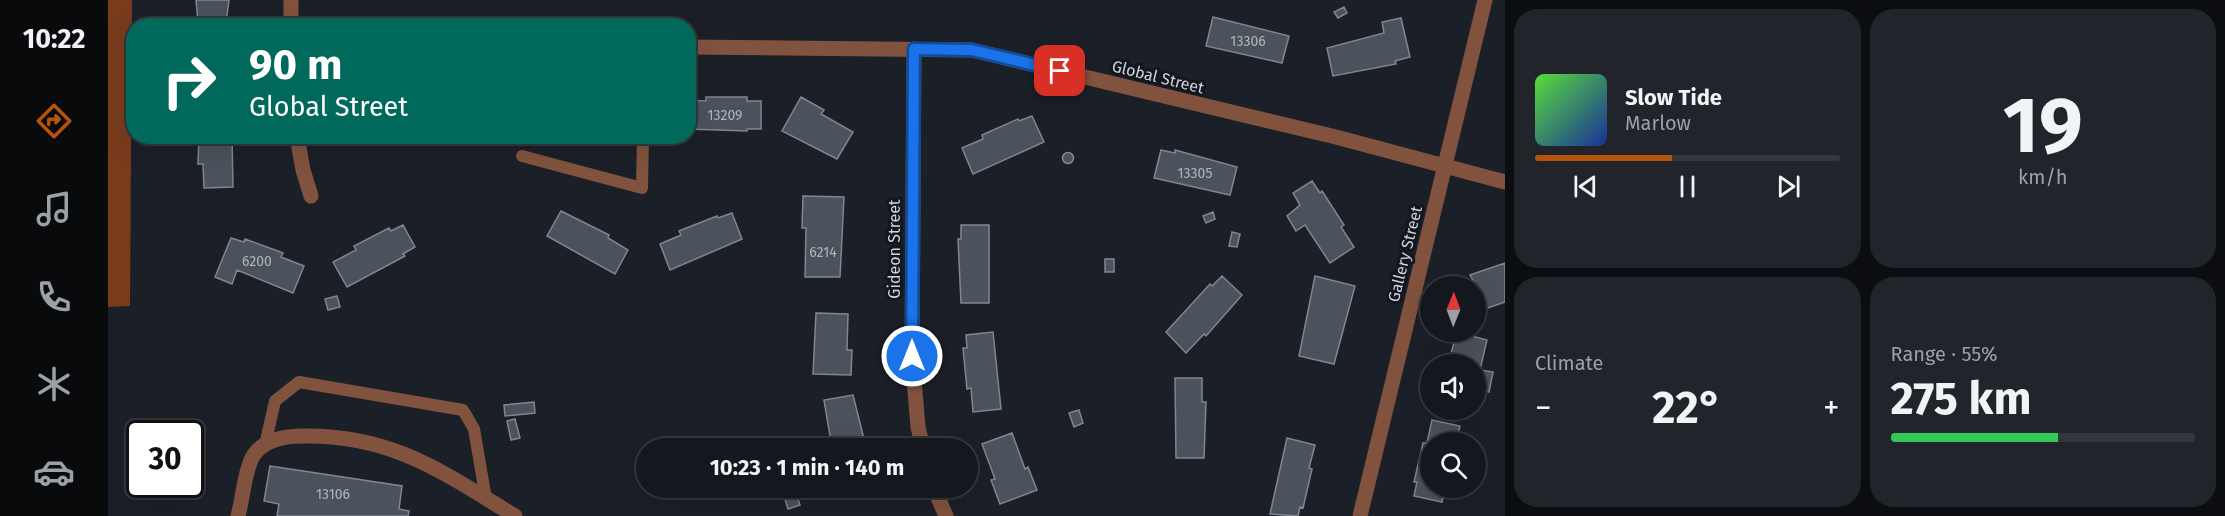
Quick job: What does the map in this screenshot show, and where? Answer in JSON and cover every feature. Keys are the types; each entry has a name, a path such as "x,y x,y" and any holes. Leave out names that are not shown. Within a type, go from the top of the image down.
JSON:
{"street":[{"path":"291,0 291,18"},
{"name":"Gallery Street","path":"1360,516 1485,0"},
{"name":"Global Street","path":"696,47 972,50 996,54 1505,182"},
{"name":"Gideon Street","path":"914,49 912,356 921,438"},
{"path":"298,144 303,170 312,196"},
{"path":"238,516 252,457 264,445 279,437 331,435 367,440 421,460 515,516"},
{"path":"938,498 946,516"}],"lane":[{"path":"522,156 642,188 644,144"},
{"path":"264,445 275,401 299,382 463,410 474,429 486,499"}],"shaded area":[{"path":"108,0 132,0 132,18 126,18 126,144 131,144 130,306 108,307"}],"building":[{"path":"196,0 229,0 227,18 198,18"},
{"path":"1344,7 1347,13 1338,18 1334,12"},
{"path":"1213,17 1289,36 1282,63 1206,46"},
{"path":"1401,18 1410,57 1395,61 1396,64 1333,76 1327,48 1384,33 1382,22"},
{"path":"706,97 747,97 747,101 761,101 761,129 747,129 747,131 696,129 696,100 706,101"},
{"path":"801,97 824,110 821,114 853,132 837,159 782,131"},
{"path":"1032,116 1044,142 973,174 962,148 983,139 982,135 1018,119 1019,121"},
{"path":"199,144 232,144 233,187 204,188 203,164 198,164"},
{"path":"1161,150 1175,153 1175,150 1237,167 1230,195 1154,178"},
{"path":"1068,152 1074,158 1068,164 1062,158"},
{"path":"1312,181 1320,193 1322,191 1344,225 1341,227 1354,247 1330,263 1305,225 1296,231 1287,216 1300,205 1293,193"},
{"path":"803,196 844,197 840,277 805,277 806,228 802,228"},
{"path":"561,211 609,235 608,238 628,250 615,274 547,236"},
{"path":"1213,212 1215,219 1206,223 1203,216"},
{"path":"732,213 742,239 670,270 660,244 681,235 679,231 717,216 718,218"},
{"path":"403,225 415,247 403,254 405,256 347,287 333,262 356,250 354,246 389,228 391,231"},
{"path":"961,225 989,225 989,303 961,303 958,239 961,239"},
{"path":"1232,232 1240,234 1237,247 1229,246"},
{"path":"231,238 244,242 245,239 283,253 281,257 304,266 293,293 237,270 232,284 215,277"},
{"path":"1105,259 1114,259 1114,272 1105,272"},
{"path":"1505,263 1505,302 1486,309 1486,276 1470,275"},
{"path":"1222,276 1242,295 1206,336 1204,334 1186,353 1166,332 1210,284 1212,286"},
{"path":"1315,276 1355,286 1334,364 1299,356"},
{"path":"337,296 340,307 328,310 325,299"},
{"path":"816,313 848,314 847,350 852,350 851,375 813,374"},
{"path":"993,332 1001,409 973,412 971,388 967,389 963,348 967,348 966,335"},
{"path":"1487,340 1484,354 1451,354 1454,342 1486,342"},
{"path":"1486,371 1493,372 1489,392 1486,391"},
{"path":"1175,378 1202,378 1202,402 1206,402 1204,458 1176,458"},
{"path":"853,395 864,438 830,438 824,400"},
{"path":"534,402 535,413 505,416 504,405"},
{"path":"1079,410 1083,423 1074,427 1069,413"},
{"path":"515,419 520,438 511,440 507,421"},
{"path":"1432,420 1460,426 1458,432 1429,432"},
{"path":"1012,433 1025,469 1028,467 1037,490 1000,504 991,480 995,479 982,444"},
{"path":"1287,438 1315,445 1303,508 1300,507 1298,516 1270,514"},
{"path":"1420,456 1420,497 1414,496 1417,482 1414,482"},
{"path":"270,466 402,486 399,509 409,511 408,516 277,516 279,504 264,501"},
{"path":"798,498 800,505 788,509 785,499"},
{"path":"1423,498 1443,498 1442,502"}],"route":[{"path":"912,356 914,49 972,50 1060,71"}]}
